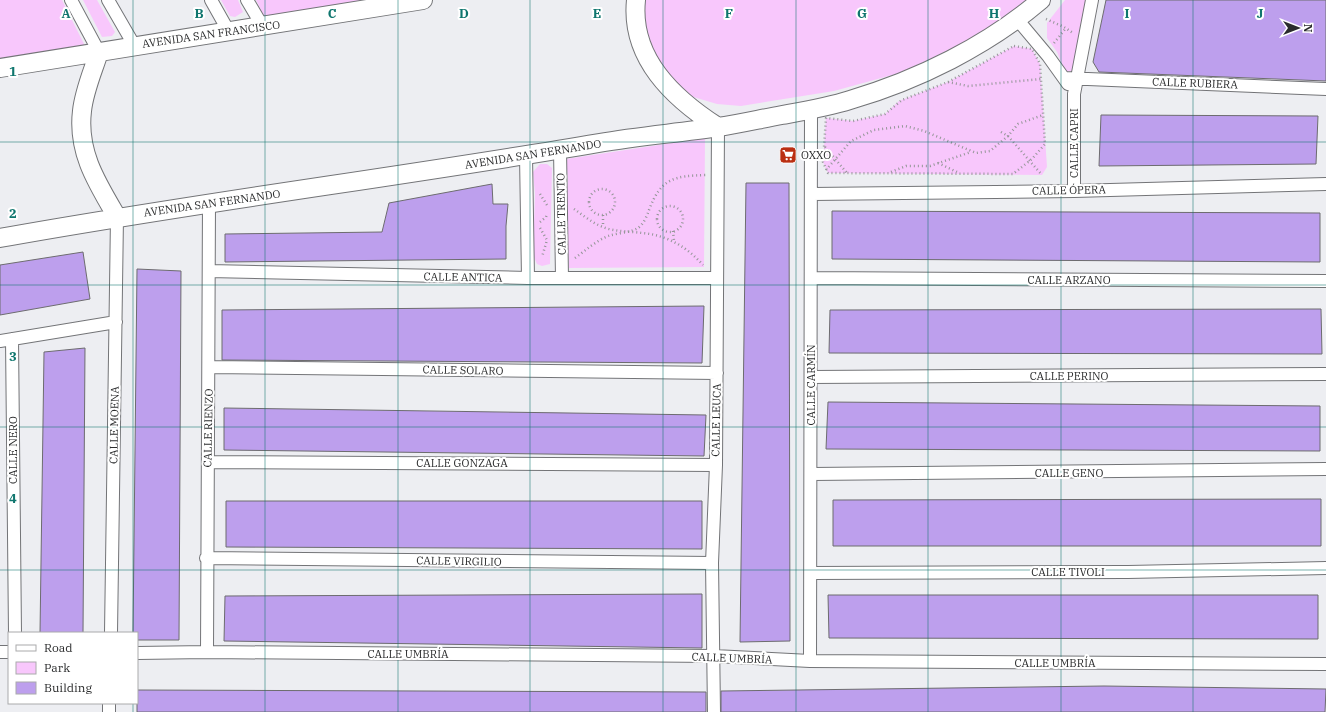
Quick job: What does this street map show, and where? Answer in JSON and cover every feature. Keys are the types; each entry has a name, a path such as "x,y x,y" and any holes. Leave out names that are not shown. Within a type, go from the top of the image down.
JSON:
{"street":[{"path":"71,0 99,52 82,111 82,131 85,154 93,176 117,217"},
{"path":"108,0 134,45"},
{"path":"211,0 229,32"},
{"path":"247,0 263,27"},
{"name":"AVENIDA SAN FRANCISCO","path":"0,68 134,45 263,27 423,0"},
{"path":"636,0 636,31 646,58 671,91 693,111 718,127"},
{"name":"AVENIDA SAN FERNANDO","path":"0,238 117,217 526,156 632,137 718,127 811,110 850,100 910,78 968,51 1017,19 1041,0"},
{"name":"CALLE CAPRI","path":"1074,191 1074,94 1092,0"},
{"name":"CALLE CAPRI","path":"1017,19 1064,78 1074,94"},
{"name":"CALLE RUBIERA","path":"1064,78 1326,89"},
{"name":"CALLE CARMÍN","path":"810,661 812,474 811,110"},
{"name":"CALLE LEUCA","path":"714,712 712,563 716,465 718,127"},
{"name":"CALLE TRENTO","path":"560,149 562,278"},
{"path":"526,156 528,278"},
{"name":"CALLE ÓPERA","path":"812,194 1074,191 1326,184"},
{"name":"CALLE RIENZO","path":"207,652 206,558 209,204"},
{"name":"CALLE MOENA","path":"111,632 117,217"},
{"name":"CALLE ANTICA","path":"209,271 528,278 717,278"},
{"name":"CALLE ARZANO","path":"812,278 1326,281"},
{"path":"0,341 116,322"},
{"name":"CALLE NERO","path":"12,339 15,632"},
{"name":"CALLE SOLARO","path":"208,367 717,373"},
{"name":"CALLE PERINO","path":"811,377 1326,374"},
{"name":"CALLE GONZAGA","path":"208,462 716,465"},
{"name":"CALLE GENO","path":"812,474 1326,469"},
{"name":"CALLE VIRGILIO","path":"206,558 712,563"},
{"name":"CALLE TIVOLI","path":"810,573 1128,572 1326,568"},
{"name":"CALLE UMBRÍA","path":"138,653 207,652 714,656 810,661 1326,664"}],"path":[{"path":"1046,19 1066,28 1078,37"},
{"path":"1052,45 1066,28"},
{"path":"1014,46 1032,49 1040,64 1045,144 1029,161 1013,174 828,173 823,162 826,118 853,121 885,114 902,100 948,82 1014,46"},
{"path":"948,82 968,86 1041,79"},
{"path":"826,170 851,141 874,130 905,126 924,131 976,153 990,151 1008,136 1018,124 1043,115"},
{"path":"1001,132 1008,136 1042,175"},
{"path":"824,146 847,173"},
{"path":"889,173 906,166 930,166 971,151"},
{"path":"938,163 959,174"},
{"path":"572,260 591,245 608,236 638,228 646,218 659,191 668,183 680,176 706,175 706,183"},
{"path":"602,188 610,192 615,199 614,208 603,215 595,213 589,202 595,191 602,188"},
{"path":"539,191 548,210 546,217 540,220 540,229 547,240 541,259"},
{"path":"673,206 682,215 680,227 673,231 664,230 657,221 659,212 665,207 673,206"},
{"path":"571,208 603,227 624,232 655,234 674,242 693,254 704,267"},
{"path":"603,215 603,227"},
{"path":"673,231 674,242"},
{"path":"688,259 693,254"}],"green space":[{"path":"0,0 62,0 85,46 0,61"},
{"path":"83,0 97,0 115,32 112,36 102,37"},
{"path":"221,0 238,0 243,12 235,17 230,16"},
{"path":"256,0 384,0 269,18 264,16"},
{"path":"642,0 1026,0 983,33 903,72 834,91 741,106 717,104 690,96 672,81 647,41"},
{"path":"1065,0 1086,0 1078,37 1076,71 1065,72 1057,52 1047,38 1047,23"},
{"path":"1014,46 1032,49 1040,64 1047,167 1042,175 828,173 823,162 826,118 853,121 885,114 899,101 948,82"},
{"path":"705,138 704,267 569,268 566,204 568,179 566,159"},
{"path":"540,164 547,164 552,168 550,264 542,266 537,264 533,255 535,194 533,172"}],"building":[{"path":"1106,0 1326,0 1326,81 1099,72 1093,62"},
{"path":"1101,115 1318,116 1316,164 1099,166"},
{"path":"746,183 789,183 790,641 740,642"},
{"path":"492,184 493,204 508,204 506,259 225,262 225,234 382,232 389,203"},
{"path":"832,211 1320,213 1320,262 832,259"},
{"path":"83,252 90,299 0,315 0,265"},
{"path":"137,269 181,271 179,640 138,640 138,632 133,632"},
{"path":"704,306 702,363 222,360 222,310"},
{"path":"1321,309 1322,354 829,353 830,310"},
{"path":"85,348 83,632 40,632 44,352"},
{"path":"828,402 1320,406 1320,451 826,449"},
{"path":"224,408 706,415 704,456 224,450"},
{"path":"1321,499 1321,546 833,546 833,500"},
{"path":"226,501 702,501 702,549 226,547"},
{"path":"702,594 702,648 224,641 225,596"},
{"path":"828,595 1318,595 1318,639 829,638"},
{"path":"1104,686 1326,689 1325,712 721,712 721,691"},
{"path":"138,690 706,692 706,712 137,712"}],"place":[{"name":"OXXO","path":"788,155"}]}
